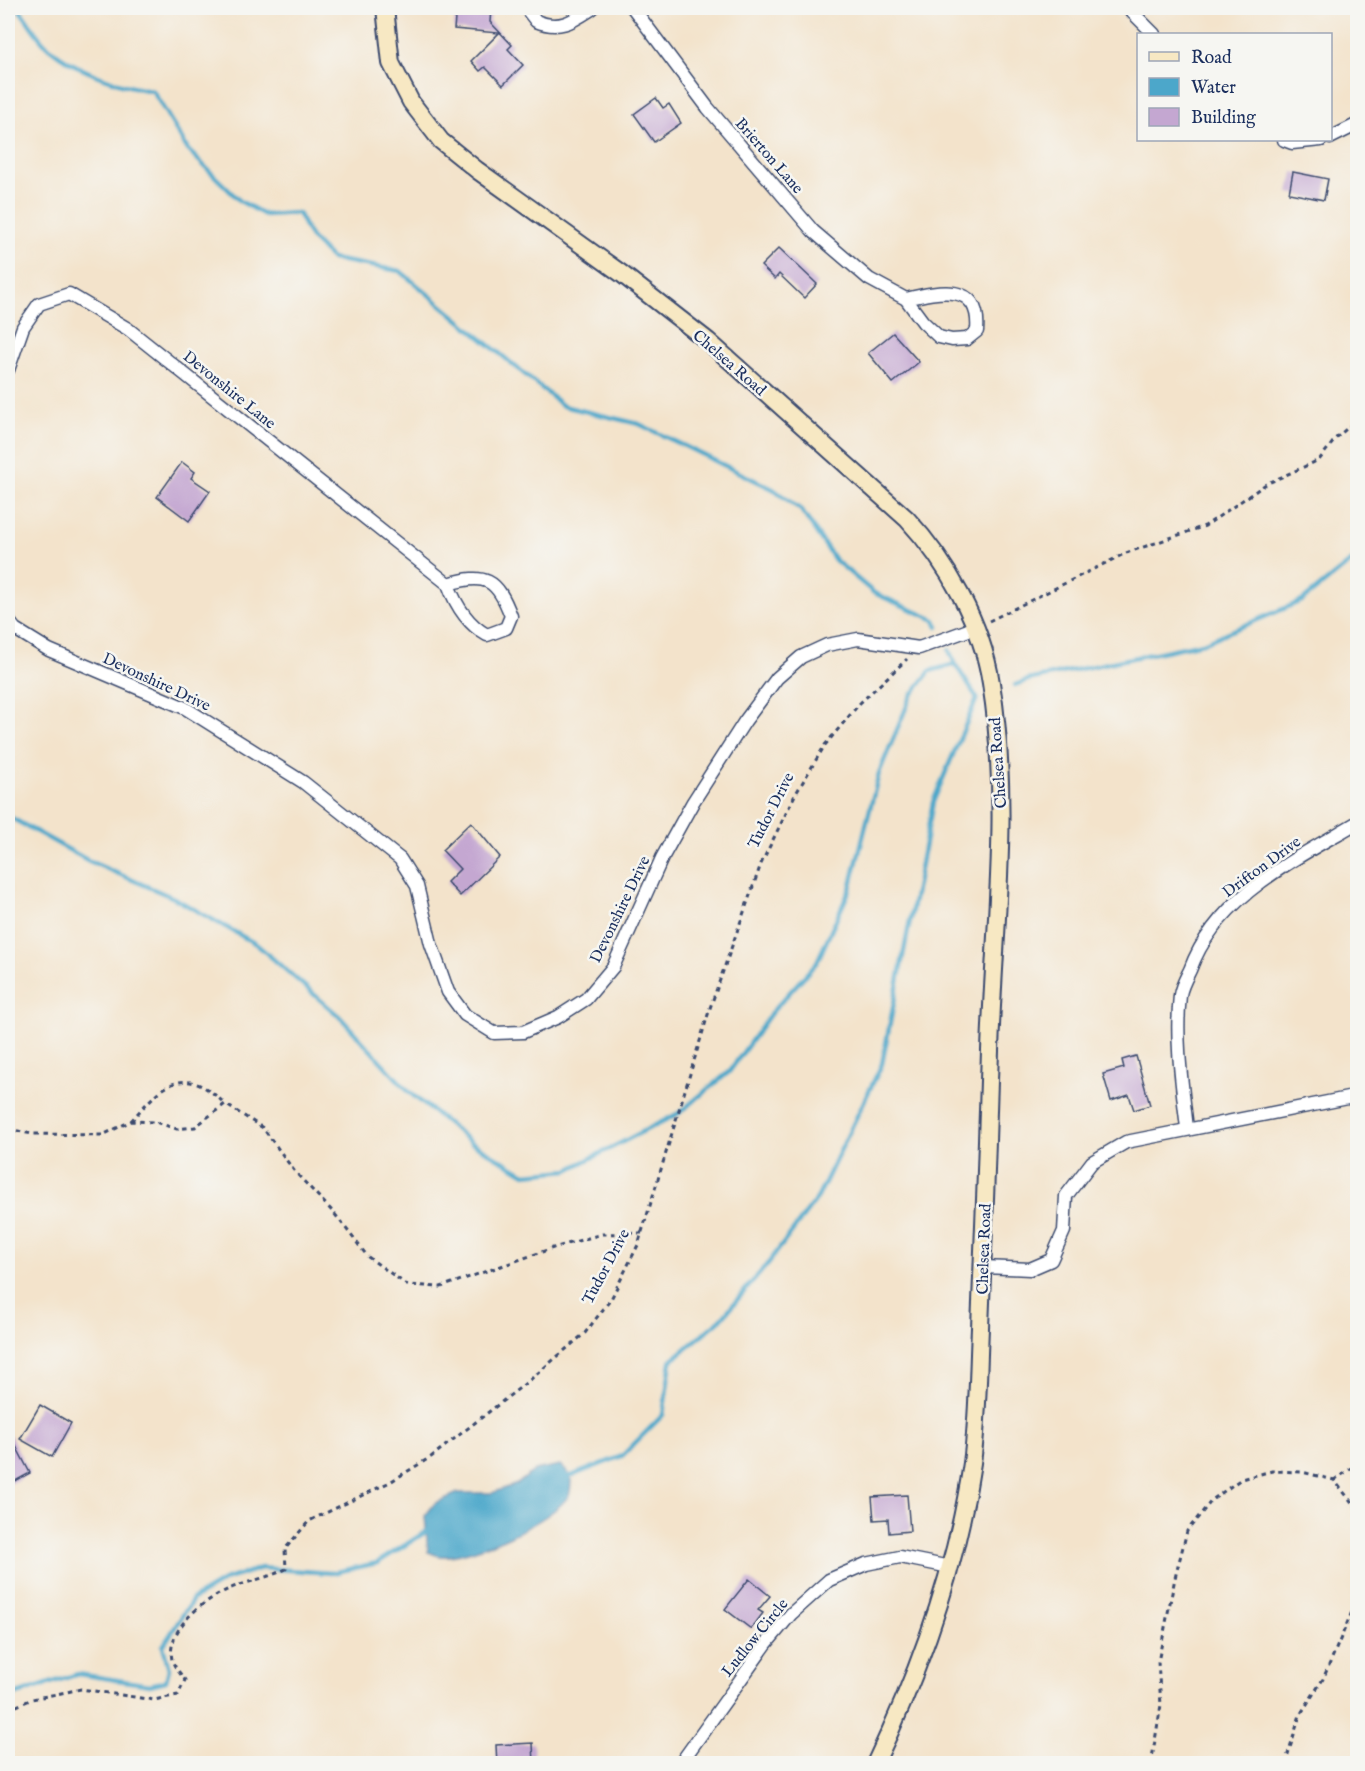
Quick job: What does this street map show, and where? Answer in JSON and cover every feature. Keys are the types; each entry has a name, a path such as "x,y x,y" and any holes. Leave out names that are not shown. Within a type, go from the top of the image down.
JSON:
{"street":[{"name":"Chelsea Road","path":"386,8 391,63 411,102 441,141 477,170 622,274 708,341 883,497 933,547 956,586 974,628 991,681 998,755 1002,844 990,1035 983,1267 972,1464 950,1567 896,1720 875,1764"},
{"path":"526,8 536,21 559,26 569,23 593,8"},
{"name":"Brierton Lane","path":"633,8 708,108 813,231 869,279 906,299 923,322 939,337 952,340 967,339 977,331 978,315 969,302 959,294 945,290 906,299"},
{"path":"1128,8 1153,33"},
{"path":"1332,137 1358,124"},
{"path":"1286,141 1293,144 1314,141"},
{"name":"Devonshire Lane","path":"8,370 23,327 39,304 69,294 128,329 448,584 453,597 472,626 487,634 506,628 511,616 505,600 493,583 472,577 448,584"},
{"name":"Devonshire Drive","path":"8,620 15,629 49,650 195,714 303,782 400,859 417,885 431,945 448,992 465,1016 494,1033 523,1032 558,1017 586,999 613,967 662,858 688,812 745,721 777,678 801,657 827,645 858,639 919,648"},
{"path":"919,648 974,628"},
{"name":"Drifton Drive","path":"1187,1128 1180,1069 1180,994 1198,947 1232,904 1281,868 1358,822"},
{"path":"983,1267 1030,1269 1051,1260 1064,1231 1066,1196 1092,1162 1126,1142 1187,1128 1358,1096"},
{"name":"Ludlow Circle","path":"680,1764 766,1644 791,1614 829,1580 866,1564 900,1557 950,1567"}],"path":[{"path":"974,628 1126,553 1205,526 1266,483 1319,460 1336,437 1358,419"},
{"name":"Tudor Drive","path":"8,1710 32,1699 81,1689 154,1700 178,1695 185,1680 172,1662 172,1642 183,1625 207,1600 232,1588 264,1580 286,1569 285,1549 309,1521 390,1482 431,1457 540,1372 585,1333 611,1299 642,1233 710,1008 761,864 795,795 825,745 860,703 919,648"},
{"path":"8,1129 32,1134 103,1135 131,1121 155,1093 171,1083 186,1080 211,1090 225,1104 263,1128 295,1172 334,1214 368,1257 407,1285 441,1287 553,1248 602,1234 642,1233"},
{"path":"131,1121 155,1122 177,1129 195,1127 225,1104"},
{"path":"1334,1480 1358,1464"},
{"path":"1151,1764 1161,1705 1158,1662 1187,1531 1212,1500 1241,1479 1272,1471 1324,1475 1334,1480 1358,1510"},
{"path":"1285,1764 1300,1715 1323,1679 1358,1598"}],"water":[{"path":"560,1465 571,1476 570,1493 561,1505 547,1516 510,1536 471,1551 441,1556 428,1552 425,1516 435,1503 458,1493 492,1493 517,1484 535,1470"}],"building":[{"path":"456,8 491,8 490,22 512,45 508,49 523,65 503,85 485,67 480,71 471,61 499,33 454,29"},
{"path":"656,98 663,108 669,104 681,123 654,142 634,114"},
{"path":"1293,172 1328,179 1324,200 1289,193"},
{"path":"779,248 817,284 804,298 779,274 775,279 761,266"},
{"path":"893,333 919,362 893,383 868,353"},
{"path":"182,462 195,472 191,478 210,491 189,521 157,497"},
{"path":"471,822 500,857 460,896 447,882 460,869 442,850"},
{"path":"1136,1056 1150,1105 1134,1110 1129,1095 1111,1101 1103,1074 1124,1068 1122,1060"},
{"path":"40,1405 71,1423 52,1457 20,1439"},
{"path":"8,1431 30,1473 8,1485"},
{"path":"907,1495 910,1531 889,1533 888,1519 874,1520 872,1497"},
{"path":"749,1579 770,1596 758,1610 763,1613 751,1629 725,1609"},
{"path":"533,1743 534,1764 497,1764 496,1745"}],"waterway":[{"path":"18,8 40,39 72,64 99,76 153,91 188,150 240,201 265,215 298,213 311,238 332,259 400,271 563,406 639,424 773,489 801,510 835,560 874,593 935,620 938,627"},
{"path":"1015,685 1028,680 1203,643 1302,601 1358,556"},
{"path":"949,650 955,664"},
{"path":"8,816 89,861 174,898 256,944 340,1017 409,1092 472,1143 525,1174 568,1170 679,1113 729,1072 771,1013 817,962 850,889 879,773 911,696 930,671 955,664 977,698 933,802 882,1064 818,1197 770,1261 721,1319 671,1361 663,1415 622,1456 566,1478"},
{"path":"8,1697 78,1674 150,1685 166,1681 169,1669 163,1646 193,1599 227,1579 261,1568 332,1573 377,1563 432,1528"}]}
